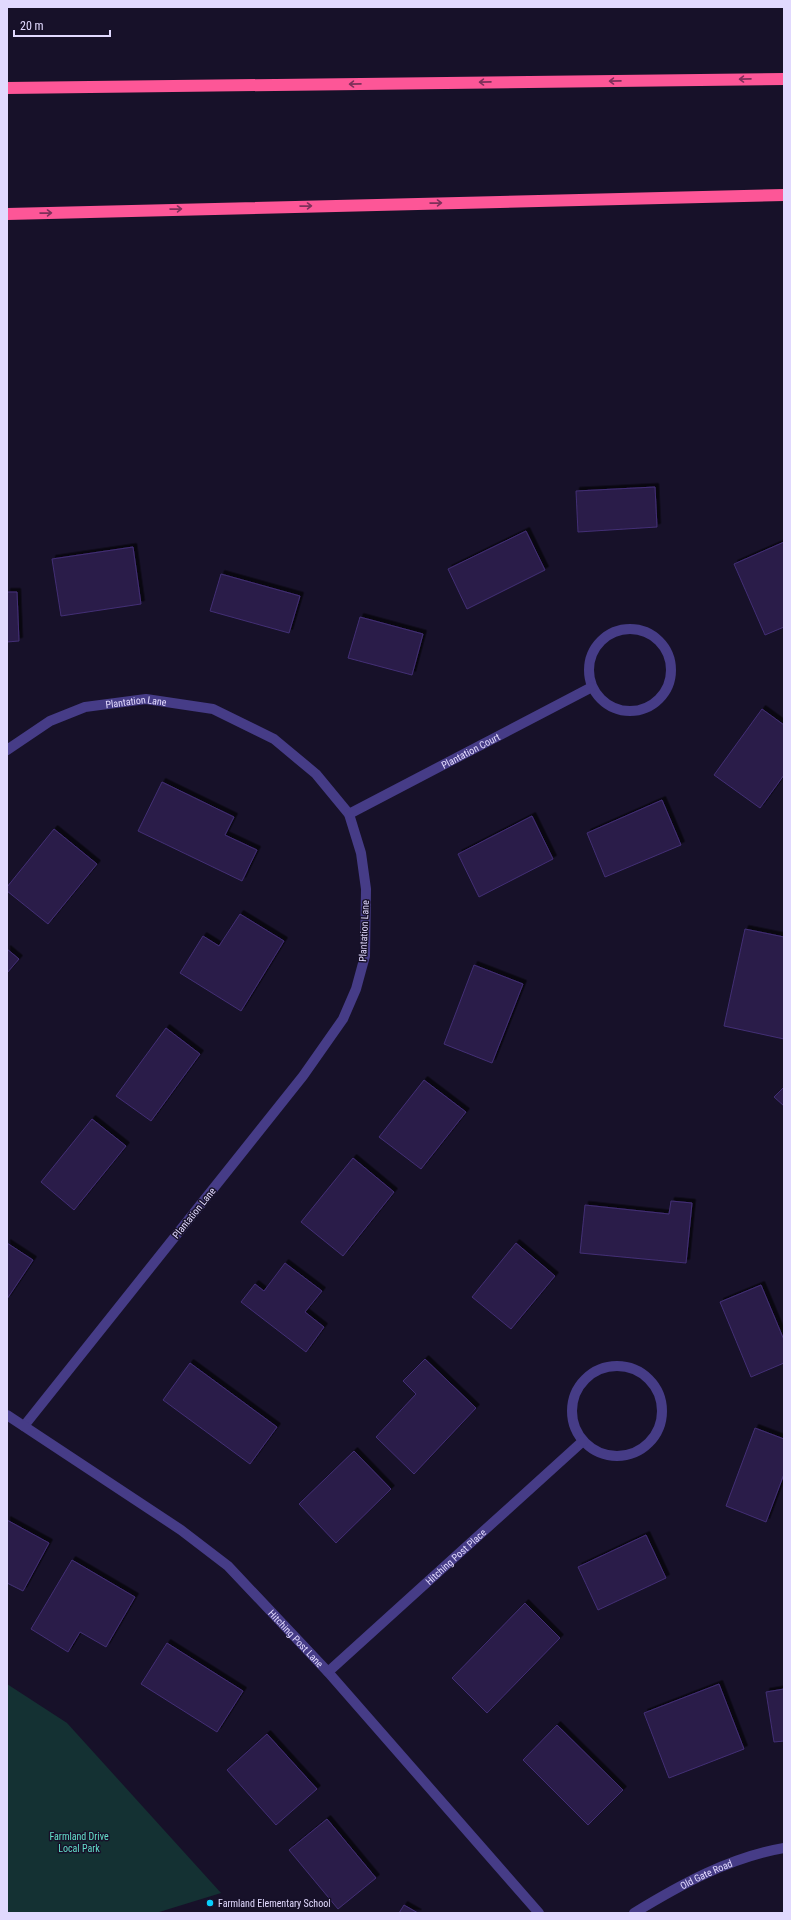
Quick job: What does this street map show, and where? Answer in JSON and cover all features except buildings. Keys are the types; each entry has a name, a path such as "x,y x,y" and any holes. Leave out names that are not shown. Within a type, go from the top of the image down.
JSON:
{"highway":[{"path":"7,88 784,79"},
{"path":"7,214 784,195"}],"street":[{"path":"634,628 647,632 659,640 667,652 671,666 669,681 663,694 653,704 640,710 625,711 612,707 600,699 592,687 588,673 590,659 596,646 606,636 619,630 634,628"},
{"name":"Plantation Court","path":"349,814 592,687"},
{"name":"Plantation Lane","path":"7,750 50,721 85,707 146,699 213,709 274,739 316,774 349,814 361,852 366,889 365,956 356,989 343,1019 303,1076 24,1426"},
{"path":"614,1365 628,1366 641,1371 652,1381 660,1393 663,1407 662,1421 656,1435 647,1445 635,1453 621,1457 607,1456 594,1450 583,1441 575,1429 572,1415 573,1400 578,1387 588,1376 600,1368 614,1365"},
{"name":"Hitching Post Lane","path":"7,1415 181,1530 228,1566 328,1672 540,1913"},
{"name":"Hitching Post Place","path":"328,1672 583,1441"},
{"name":"Old Gate Road","path":"634,1913 697,1877 738,1860 770,1850 784,1848"}],"green space":[{"name":"Farmland Drive Local Park","path":"7,1684 67,1723 221,1893 156,1913 7,1913"}],"place":[{"name":"Farmland Elementary School","path":"210,1903"}]}
